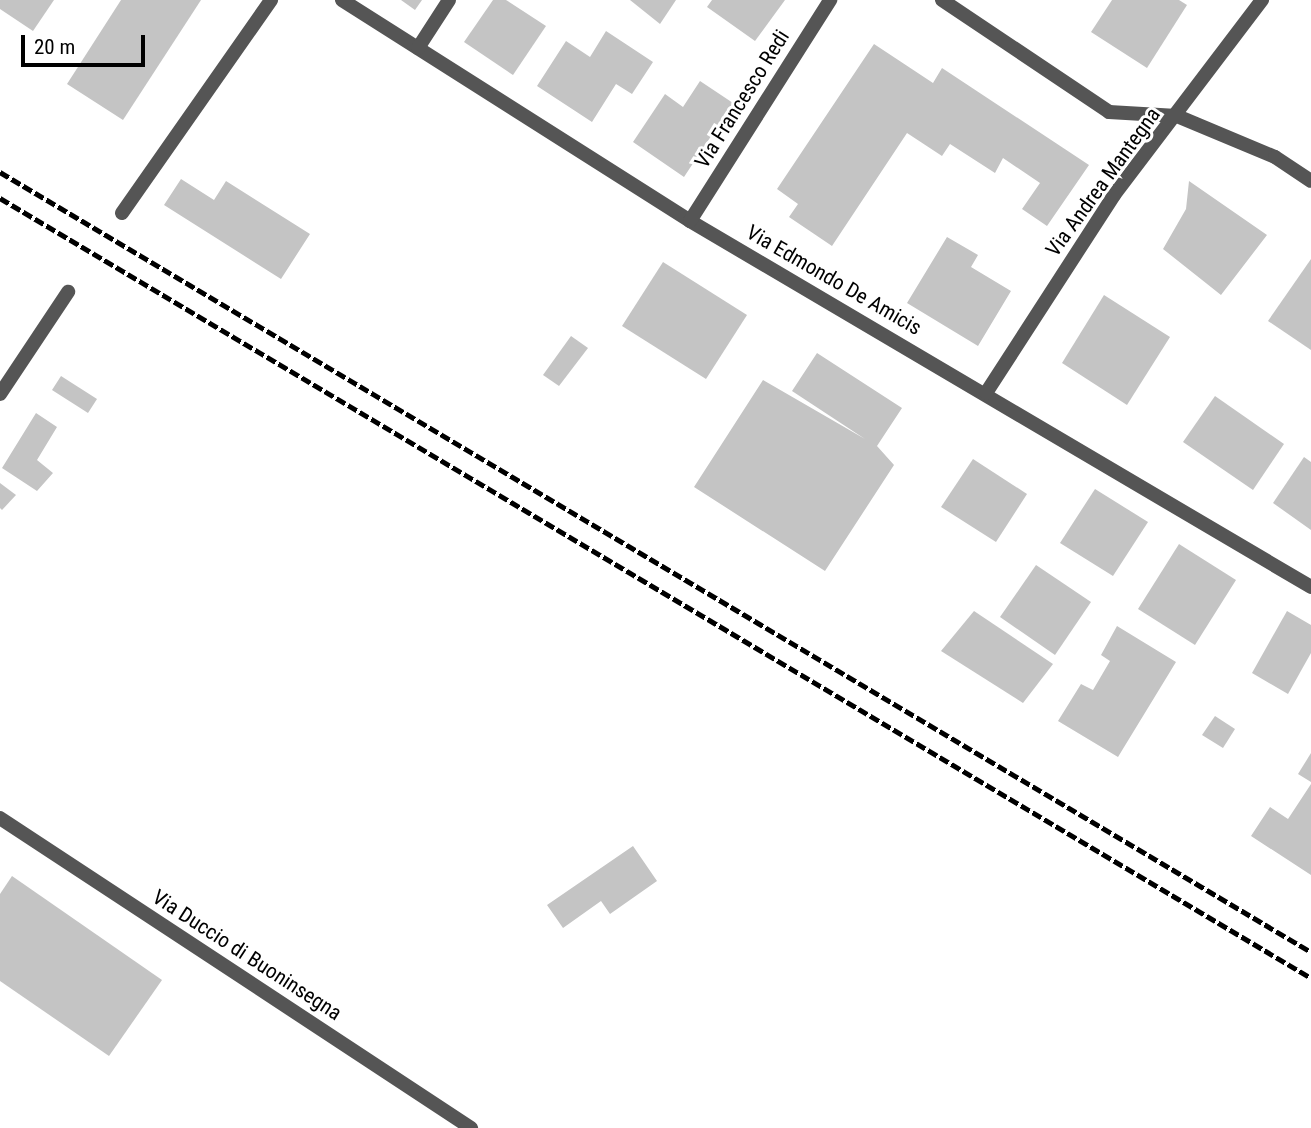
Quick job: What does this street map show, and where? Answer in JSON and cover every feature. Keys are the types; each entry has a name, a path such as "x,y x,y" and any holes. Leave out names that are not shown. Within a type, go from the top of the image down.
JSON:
{"street":[{"path":"122,213 271,0"},
{"name":"Via Edmondo De Amicis","path":"342,0 690,221 986,393 1311,587"},
{"path":"418,48 449,0"},
{"name":"Via Francesco Redi","path":"690,221 830,0"},
{"path":"942,0 1109,112 1177,116 1275,157 1311,181"},
{"name":"Via Andrea Mantegna","path":"986,393 1114,195 1177,116 1262,0"},
{"path":"0,394 68,292"},
{"name":"Via Duccio di Buoninsegna","path":"0,818 471,1128"}],"building":[{"path":"0,0 54,0 33,31 0,9"},
{"path":"121,0 201,0 123,120 67,84"},
{"path":"401,0 422,0 415,10"},
{"path":"493,0 506,0 546,26 513,75 464,42"},
{"path":"630,0 676,0 660,24"},
{"path":"712,0 785,0 755,41 707,7"},
{"path":"1112,0 1179,0 1187,5 1147,68 1091,32"},
{"path":"606,31 653,62 632,94 616,84 592,122 537,86 566,41 590,57"},
{"path":"874,44 933,83 942,68 1089,165 1047,226 1022,209 1040,183 1003,158 995,173 950,144 942,156 907,133 832,246 789,217 798,204 777,189"},
{"path":"700,81 733,103 684,177 633,142 665,94 683,107"},
{"path":"181,179 214,200 226,181 310,234 281,279 164,205"},
{"path":"1189,181 1267,235 1221,295 1163,249 1186,209"},
{"path":"947,237 978,255 971,267 1011,291 978,346 907,303"},
{"path":"1311,259 1311,350 1268,321"},
{"path":"663,262 747,315 706,379 622,326"},
{"path":"1104,295 1170,337 1127,405 1062,363"},
{"path":"571,336 588,348 559,386 543,375"},
{"path":"817,353 902,408 877,446 894,465 825,571 694,487 763,380 865,439 792,391"},
{"path":"61,376 97,399 88,413 52,390"},
{"path":"1215,396 1284,444 1253,490 1183,442"},
{"path":"36,413 57,427 37,460 53,473 37,491 2,468"},
{"path":"1304,457 1311,462 1311,530 1273,503"},
{"path":"973,459 1027,494 996,542 941,507"},
{"path":"0,483 16,495 2,510 0,508"},
{"path":"1095,489 1148,522 1113,576 1060,543"},
{"path":"1179,544 1236,580 1195,645 1138,609"},
{"path":"1036,565 1091,602 1055,655 1000,617"},
{"path":"974,611 1053,664 1023,703 941,651"},
{"path":"1287,611 1311,625 1311,653 1288,694 1252,673"},
{"path":"1117,626 1176,662 1118,757 1058,721 1081,684 1093,690 1110,661 1101,655"},
{"path":"1215,716 1235,729 1223,748 1202,735"},
{"path":"1311,753 1311,782 1298,774"},
{"path":"1311,784 1311,875 1251,836 1270,807 1288,819"},
{"path":"633,846 657,881 610,914 601,901 563,928 547,905"},
{"path":"12,876 162,980 109,1056 0,981 0,894"}],"railway":[{"path":"0,172 1311,952"},
{"path":"0,198 1311,978"}]}
